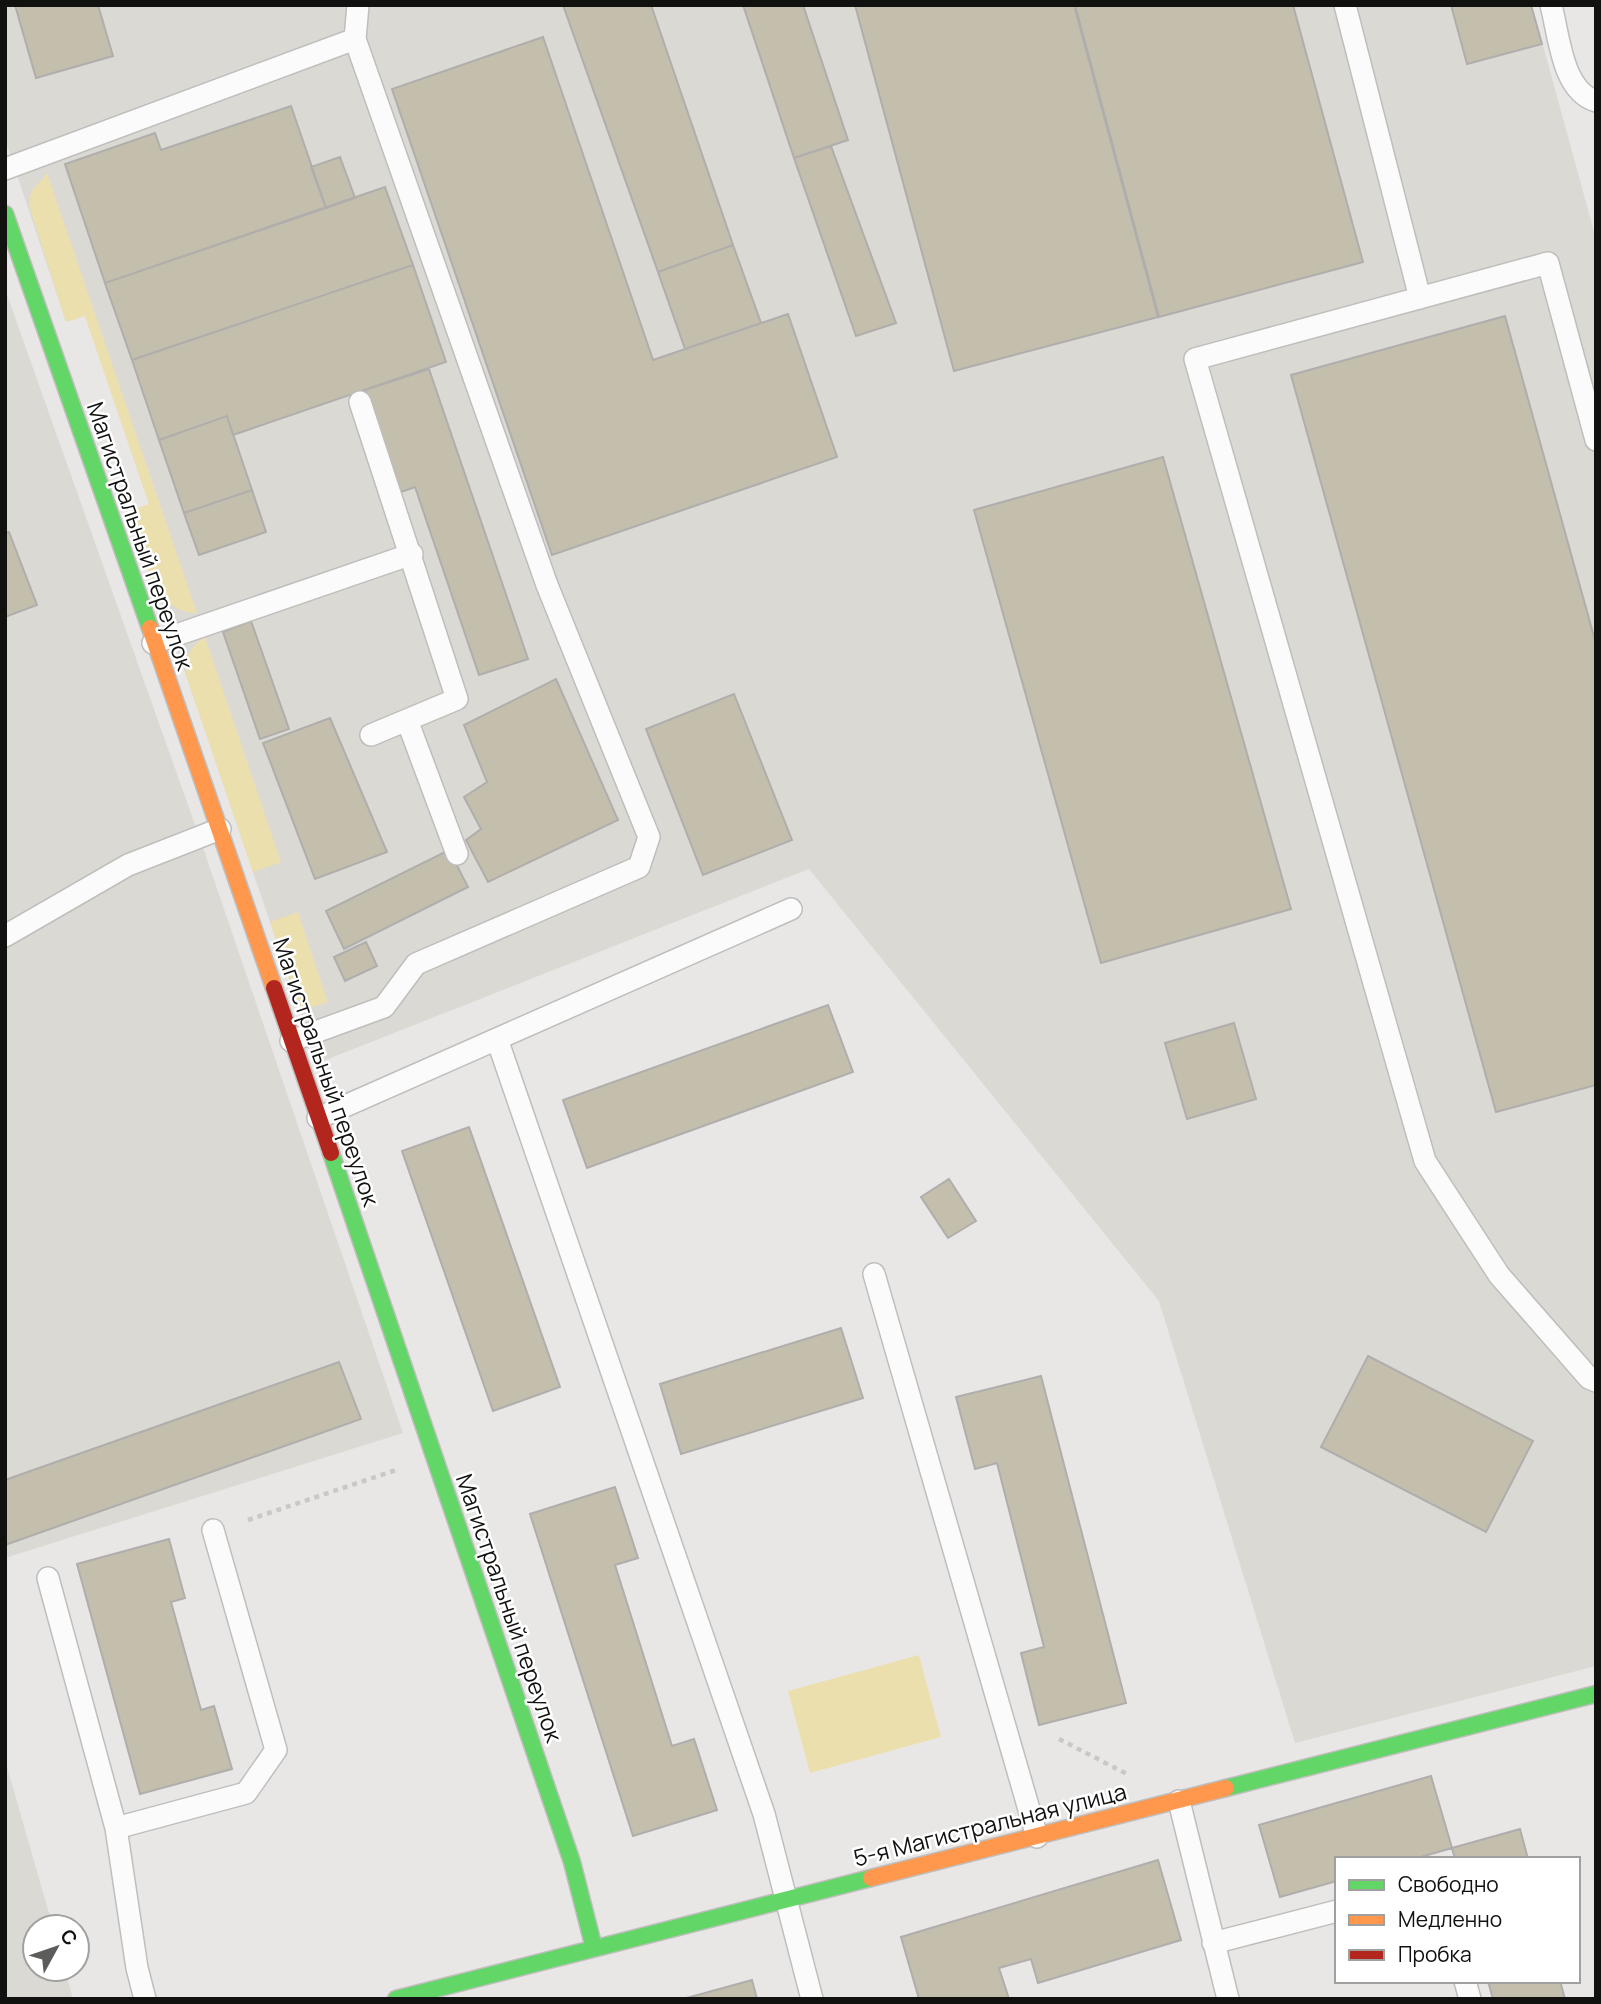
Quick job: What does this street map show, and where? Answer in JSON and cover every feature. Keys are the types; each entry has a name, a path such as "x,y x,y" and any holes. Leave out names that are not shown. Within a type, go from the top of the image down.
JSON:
{"street":[{"name":"Магистральный переулок","path":"5,214 220,829 572,1862 594,1948"},
{"name":"5-я Магистральная улица","path":"396,1999 1596,1695"}],"lane":[{"path":"291,1041 384,1007 416,964 639,867 649,836 547,585 355,39 358,5"},
{"path":"1345,5 1420,298"},
{"path":"1551,5 1572,83 1584,96 1596,101"},
{"path":"5,169 355,39"},
{"path":"1596,440 1548,263 1195,359 1425,1161 1499,1275 1589,1378 1596,1381"},
{"path":"360,402 412,554 457,699 371,735"},
{"path":"153,643 412,554"},
{"path":"407,719 457,854"},
{"path":"5,936 128,865 220,829"},
{"path":"318,1118 791,909"},
{"path":"497,1039 759,1801 812,1999"},
{"path":"874,1274 1037,1837"},
{"path":"116,1828 246,1793 276,1750 213,1530"},
{"path":"48,1578 116,1828 137,1968 145,1999"},
{"path":"1179,1801 1228,1999"},
{"path":"1213,1943 1335,1912"}],"path":[{"path":"248,1520 400,1469"},
{"path":"1059,1739 1131,1776"}],"shaded area":[{"path":"5,5 1532,5 1596,239 1596,1666 1295,1743 1159,1301 809,869 318,1063 130,511 149,504 85,316 66,322 5,139"},
{"path":"47,173 197,613 181,610 169,602 151,576 145,559 130,511 149,504 85,316 66,322 29,205 31,192"},
{"path":"5,289 199,836 403,1433 5,1558"},
{"path":"205,637 281,862 253,872 186,675 189,653"},
{"path":"298,912 328,1002 300,1011 270,922"},
{"path":"919,1655 941,1737 810,1773 788,1691"},
{"path":"5,1760 49,1913 21,1913 21,1983 69,1983 73,1999 5,1999"}],"building":[{"path":"15,5 98,5 113,56 36,78"},
{"path":"563,5 651,5 733,245 658,272"},
{"path":"743,5 803,5 848,140 794,158"},
{"path":"855,5 1074,5 1158,317 954,371"},
{"path":"1075,5 1293,5 1363,262 1159,317"},
{"path":"1451,5 1531,5 1542,44 1467,64"},
{"path":"543,37 653,360 788,314 837,457 552,555 392,89"},
{"path":"291,106 326,208 105,283 65,164 155,133 161,150"},
{"path":"831,146 896,323 856,336 794,158"},
{"path":"340,157 355,198 326,208 311,167"},
{"path":"385,187 413,265 132,360 105,283"},
{"path":"733,245 761,323 685,349 658,272"},
{"path":"413,265 446,362 233,435 227,416 159,440 132,360"},
{"path":"1505,316 1596,644 1596,1085 1496,1112 1291,375"},
{"path":"429,369 528,659 479,675 415,487 401,492 365,390"},
{"path":"227,416 252,490 184,513 159,440"},
{"path":"1163,457 1291,909 1101,963 974,510"},
{"path":"252,490 266,532 199,555 184,513"},
{"path":"9,532 37,605 5,617 5,533"},
{"path":"251,621 289,729 260,739 223,632"},
{"path":"556,679 618,820 488,882 466,840 481,829 464,797 487,782 464,725"},
{"path":"734,694 792,840 703,875 646,729"},
{"path":"330,718 387,852 315,879 263,743"},
{"path":"449,850 468,887 344,949 326,911"},
{"path":"366,942 377,966 345,981 334,957"},
{"path":"828,1005 853,1072 587,1168 563,1100"},
{"path":"1234,1023 1256,1099 1187,1119 1165,1043"},
{"path":"469,1127 560,1387 493,1411 402,1151"},
{"path":"949,1179 976,1221 948,1238 921,1197"},
{"path":"841,1328 863,1398 681,1454 660,1384"},
{"path":"1368,1356 1533,1441 1486,1532 1321,1447"},
{"path":"339,1362 361,1419 5,1545 5,1480"},
{"path":"1041,1376 1126,1703 1039,1725 1021,1653 1044,1647 997,1463 975,1469 956,1397"},
{"path":"615,1487 638,1558 615,1565 672,1746 694,1739 717,1810 633,1836 530,1514"},
{"path":"169,1539 185,1598 171,1602 201,1710 214,1706 232,1769 140,1794 77,1564"},
{"path":"1431,1776 1452,1848 1421,1857 1335,1857 1335,1882 1280,1897 1259,1825"},
{"path":"1520,1829 1527,1857 1454,1857 1452,1848"},
{"path":"1158,1860 1181,1940 1038,1983 1031,1959 999,1968 1009,1999 919,1999 901,1937"},
{"path":"752,1980 757,1999 683,1999"},
{"path":"1489,1983 1561,1983 1565,1999 1493,1999"}],"traffic: fast":[{"path":"5,214 150,628"},
{"path":"331,1153 572,1862 594,1948"},
{"path":"1226,1788 1596,1694"},
{"path":"396,1999 871,1878"}],"traffic: slow":[{"path":"150,628 274,988"},
{"path":"871,1878 1226,1788"}],"traffic: jam":[{"path":"274,988 331,1153"}]}
